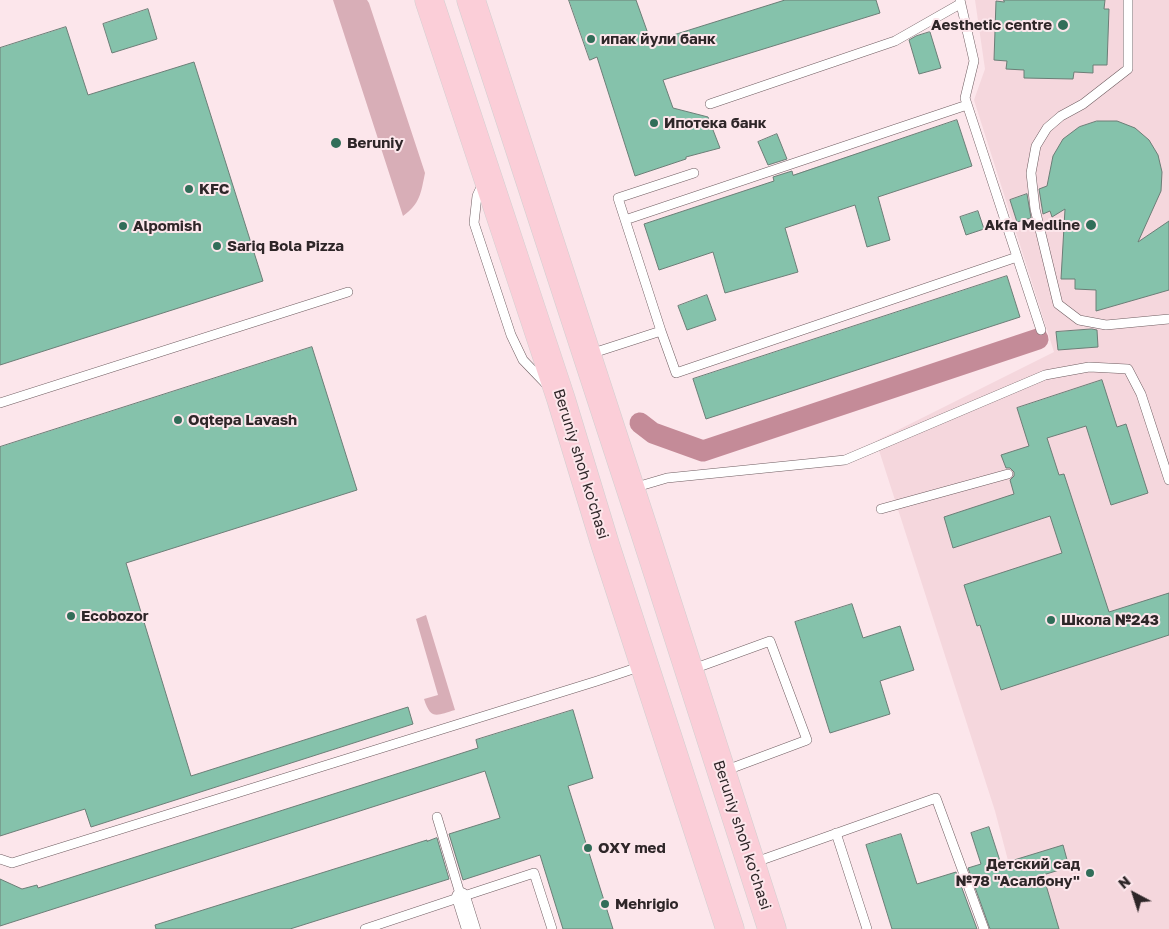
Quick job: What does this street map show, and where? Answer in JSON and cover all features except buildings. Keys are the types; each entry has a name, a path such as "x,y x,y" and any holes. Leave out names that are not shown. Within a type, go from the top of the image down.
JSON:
{"main road":[{"name":"Beruniy shoh ko'chasi","path":"429,0 562,399 604,544 730,929"},
{"name":"Beruniy shoh ko'chasi","path":"471,0 588,355 772,929"}],"street":[{"path":"462,897 471,929"}],"lane":[{"path":"1128,0 1128,69 1083,104 1061,116 1047,128 1036,146 1031,173 1036,209 1058,304 1079,320 1106,325 1169,319"},
{"path":"710,104 895,42 960,2 974,61 965,98 1041,330"},
{"path":"624,220 968,105"},
{"path":"694,173 618,198 676,373 1017,257"},
{"path":"0,403 348,292"},
{"path":"588,355 661,331"},
{"path":"631,489 667,478 845,460 1045,375 1089,367 1128,369 1141,394 1169,480"},
{"path":"881,509 1008,474"},
{"path":"689,671 770,641 807,740 721,772"},
{"path":"0,859 12,863 22,860 589,684 644,665"},
{"path":"751,864 936,798 984,929"},
{"path":"437,817 462,897"},
{"path":"836,833 867,929"},
{"path":"365,929 534,873 552,929"}],"shaded area":[{"path":"333,0 367,0 369,3 425,173 421,192 416,202 409,212 403,216"},
{"path":"975,0 1169,0 1169,929 1026,929 995,811 876,441 1054,352 974,100 985,69"},
{"path":"426,615 455,710 439,715 429,711 424,699 438,695 416,619"}],"waterway":[{"path":"640,423 653,433 703,451 1038,339"}],"place":[{"name":"Aesthetic centre","path":"1063,25"},
{"name":"ипак йули банк","path":"591,39"},
{"name":"Ипотека банк","path":"654,123"},
{"name":"Beruniy","path":"336,143"},
{"name":"KFC","path":"189,189"},
{"name":"Akfa Medline","path":"1091,225"},
{"name":"Alpomish","path":"123,226"},
{"name":"Sariq Bola Pizza","path":"217,246"},
{"name":"Oqtepa Lavash","path":"178,420"},
{"name":"Ecobozor","path":"71,616"},
{"name":"Школа №243","path":"1051,620"},
{"name":"OXY med","path":"588,848"},
{"name":"Детский сад №78 \"Асалбону\"","path":"1090,873"},
{"name":"Mehrigio","path":"605,904"}]}
